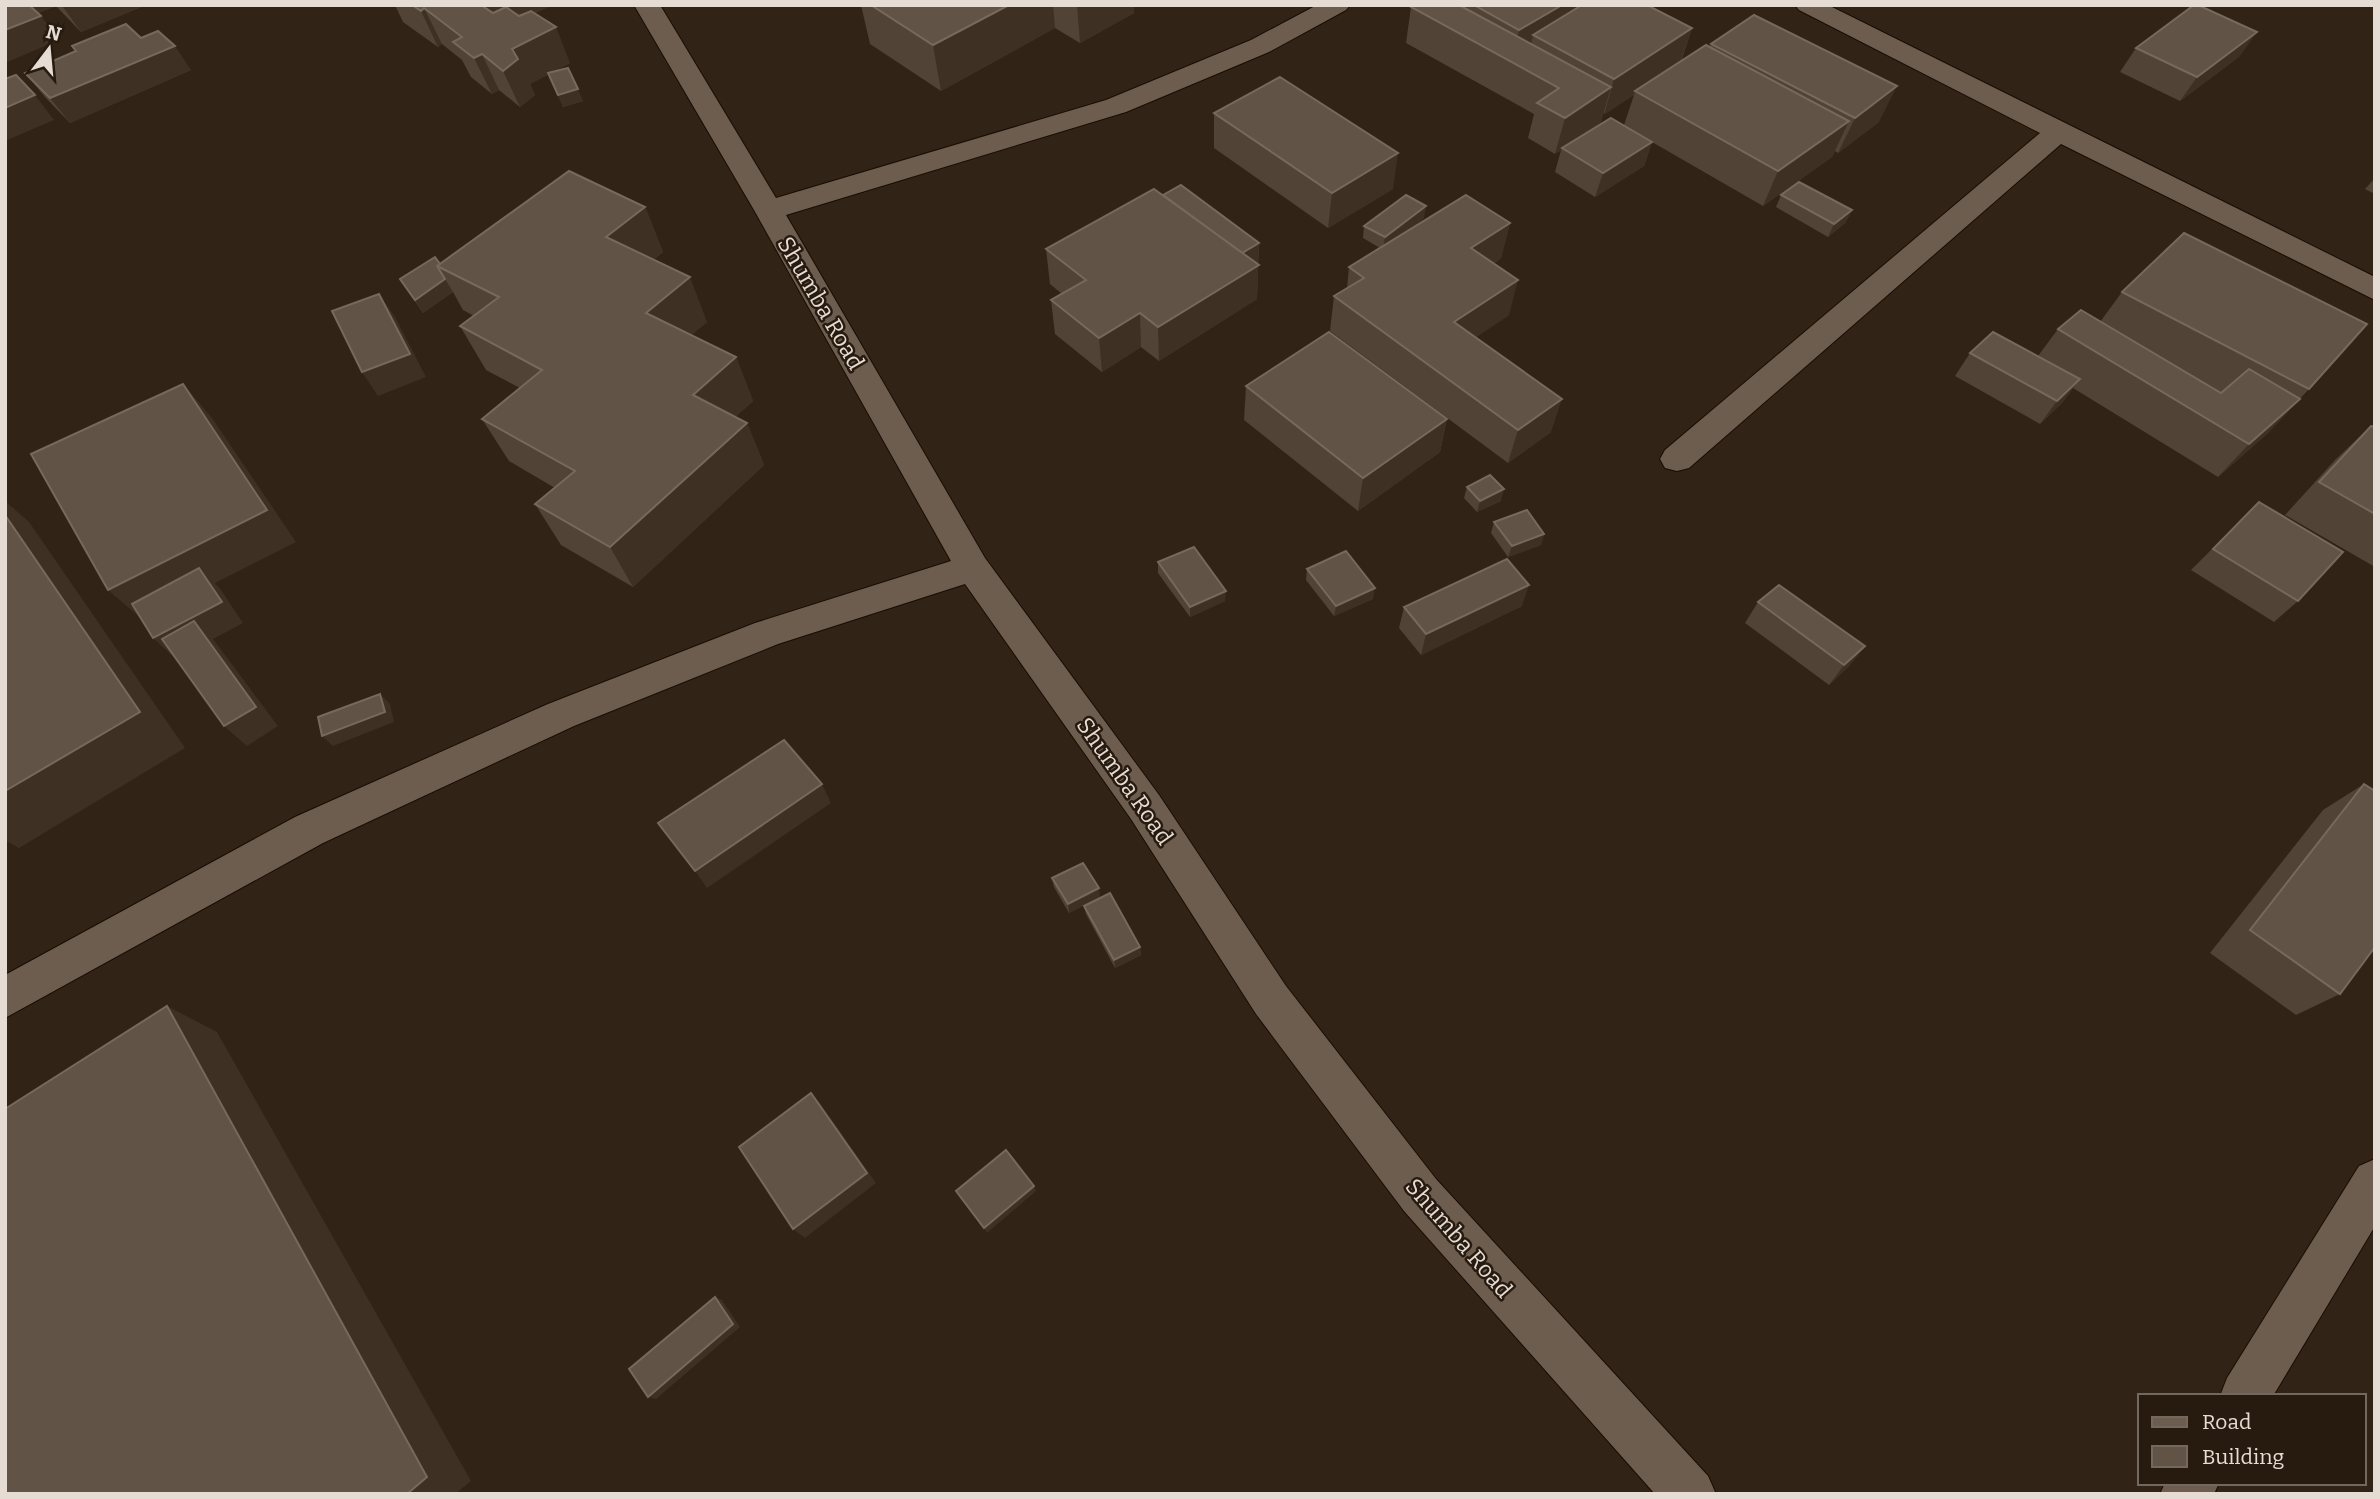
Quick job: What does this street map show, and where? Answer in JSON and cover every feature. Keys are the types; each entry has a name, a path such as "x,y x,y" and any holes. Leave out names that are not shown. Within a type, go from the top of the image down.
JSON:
{"street":[{"name":"Shumba Road","path":"647,5 769,210 973,568 1145,807 1271,1000 1420,1195 1690,1494"},
{"path":"769,210 1116,106 1261,46 1337,5"},
{"path":"1808,5 2375,290"},
{"path":"1676,459 2058,132"},
{"path":"5,998 309,830 561,715 768,632 973,568"},
{"path":"2246,1394 2375,1182"}],"building":[{"path":"5,5 29,5 41,16 5,30"},
{"path":"412,5 481,5 493,13 506,7 519,16 531,11 556,27 512,49 518,59 503,71 482,54 474,58 453,42 462,37 424,8 421,11"},
{"path":"871,5 1009,5 933,45"},
{"path":"1459,5 1611,87 1565,118 1537,103 1559,88 1411,7"},
{"path":"1474,5 1562,5 1519,30"},
{"path":"1582,5 1647,5 1692,28 1614,79 1533,35"},
{"path":"2194,5 2257,32 2197,77 2136,48"},
{"path":"1754,15 1897,86 1855,118 1711,44"},
{"path":"126,24 141,38 158,31 175,46 50,98 25,73 76,51 72,46"},
{"path":"1706,45 1849,121 1778,171 1635,91"},
{"path":"568,68 578,89 558,95 548,73"},
{"path":"16,75 35,95 5,108 5,79"},
{"path":"1280,77 1398,153 1332,193 1214,113"},
{"path":"1611,118 1652,142 1603,173 1562,148"},
{"path":"569,171 645,207 606,237 690,277 646,313 736,357 693,395 747,423 610,547 535,504 575,471 482,419 542,370 460,326 499,297 437,266"},
{"path":"1799,182 1852,210 1834,224 1781,195"},
{"path":"1181,185 1259,243 1242,253 1163,195"},
{"path":"1154,189 1259,265 1158,327 1140,313 1099,338 1051,300 1086,280 1046,249"},
{"path":"1406,195 1426,206 1385,237 1364,226"},
{"path":"1466,195 1510,223 1471,248 1518,280 1454,322 1562,399 1518,430 1334,296 1364,278 1349,267"},
{"path":"2184,233 2367,324 2309,389 2122,292"},
{"path":"435,257 445,279 415,300 400,279"},
{"path":"379,294 410,354 362,372 332,311"},
{"path":"2081,310 2221,393 2249,369 2300,399 2249,444 2058,329"},
{"path":"1329,332 1447,419 1363,478 1246,386"},
{"path":"1993,332 2080,379 2057,401 1970,353"},
{"path":"183,384 267,510 108,590 31,454"},
{"path":"2371,426 2375,427 2375,514 2319,482"},
{"path":"1490,475 1504,489 1480,501 1467,487"},
{"path":"2259,502 2343,552 2298,601 2213,549"},
{"path":"1527,510 1544,534 1512,546 1494,522"},
{"path":"5,515 140,712 5,791"},
{"path":"1194,547 1226,591 1190,607 1158,562"},
{"path":"1346,551 1375,588 1336,606 1307,569"},
{"path":"1507,559 1529,585 1426,634 1404,607"},
{"path":"199,568 222,602 153,638 132,604"},
{"path":"1779,585 1865,646 1844,665 1758,602"},
{"path":"194,621 256,707 224,726 162,639"},
{"path":"380,694 385,712 322,736 318,717"},
{"path":"784,740 822,784 695,871 658,823"},
{"path":"2364,784 2375,791 2375,947 2340,994 2250,930"},
{"path":"1083,863 1099,888 1068,904 1052,878"},
{"path":"1110,893 1140,947 1114,960 1084,906"},
{"path":"167,1006 427,1477 407,1494 5,1494 5,1109"},
{"path":"811,1093 867,1173 793,1229 739,1147"},
{"path":"1006,1150 1034,1186 984,1228 956,1191"},
{"path":"715,1297 733,1324 648,1397 629,1369"}]}
